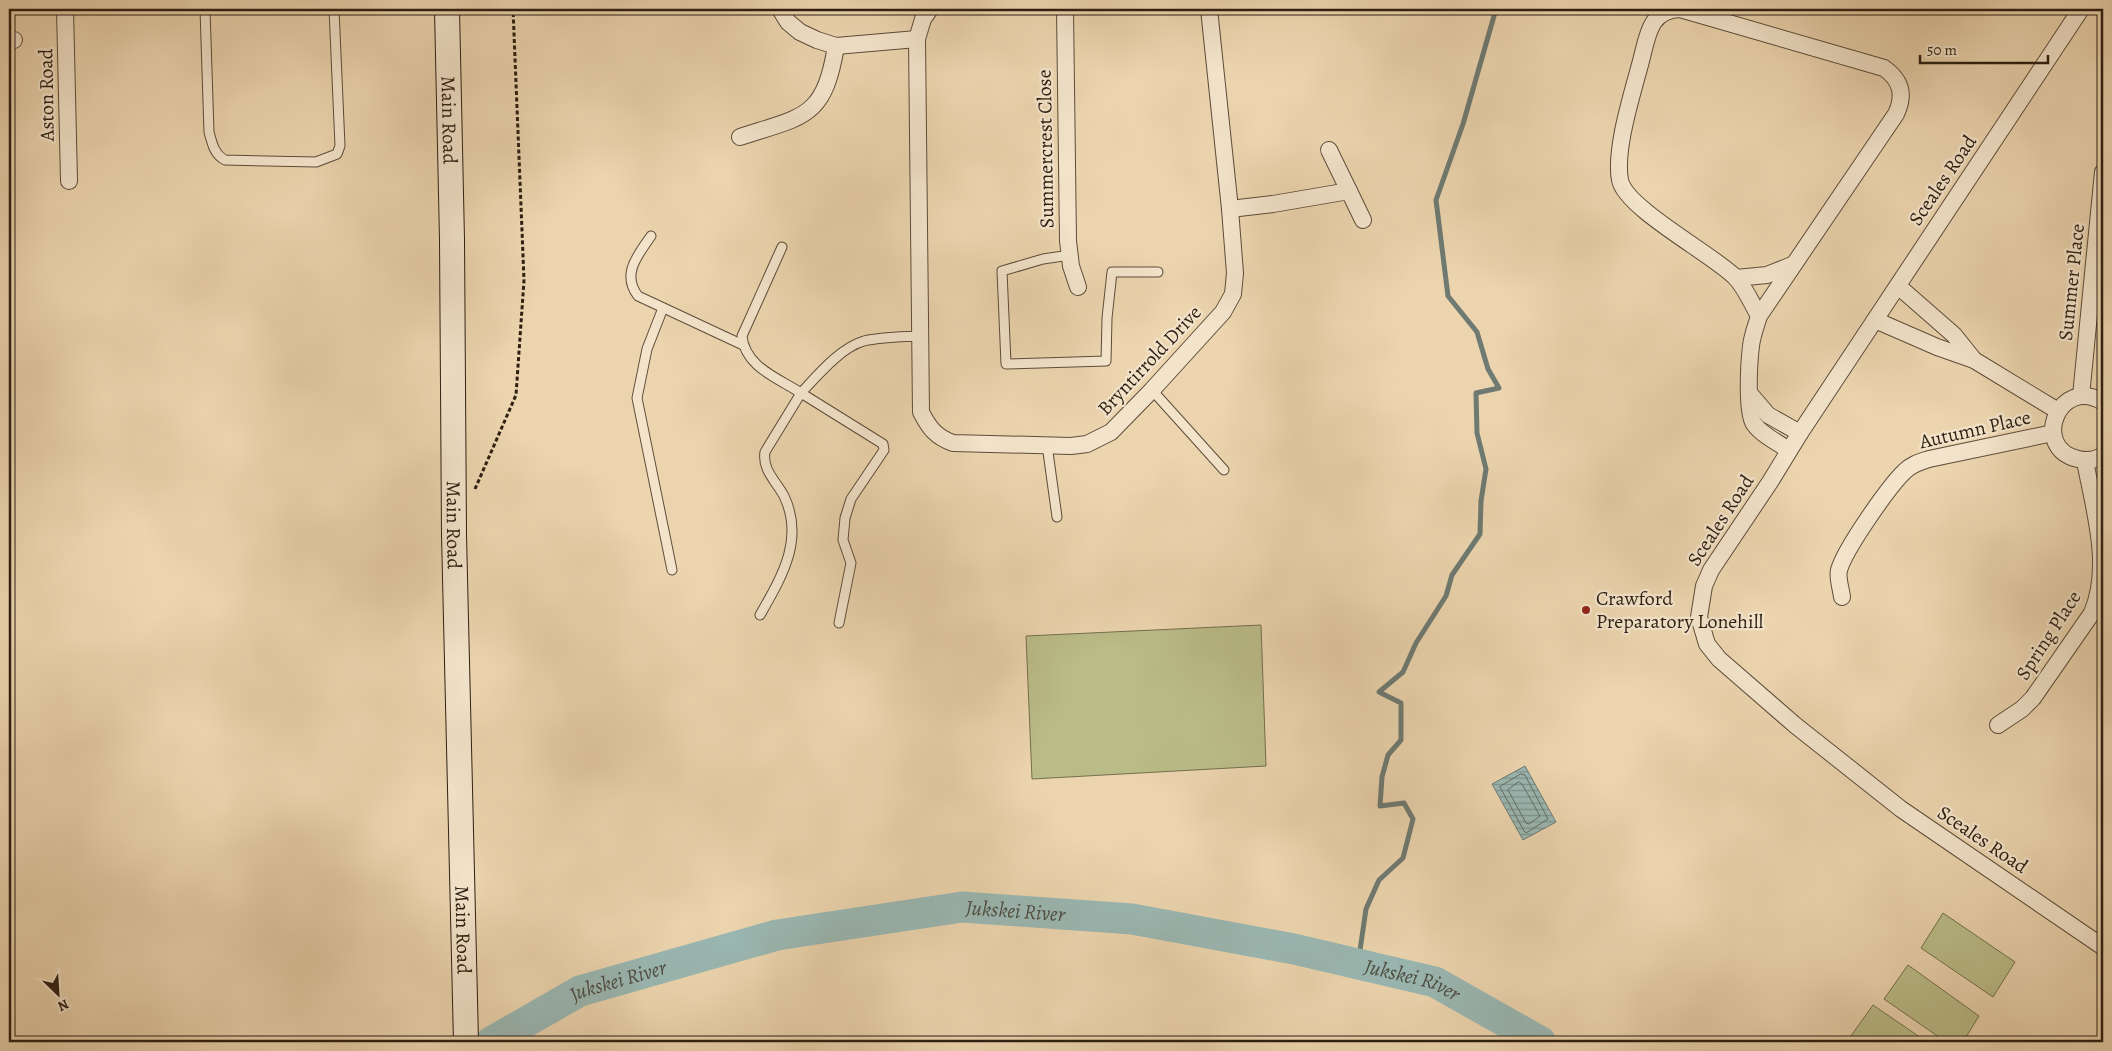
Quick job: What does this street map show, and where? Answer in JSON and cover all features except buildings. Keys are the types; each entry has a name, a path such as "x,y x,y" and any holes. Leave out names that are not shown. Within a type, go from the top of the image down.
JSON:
{"main road":[{"name":"Main Road","path":"448,9 454,535 466,1042"}],"street":[{"name":"Aston Road","path":"65,9 69,181"},
{"path":"780,9 788,22 800,32 836,46 917,39"},
{"name":"Bryntirrold Drive","path":"930,9 922,19 917,39 921,412 927,425 938,438 953,443 1047,445 1087,444 1111,432 1152,390 1230,302 1235,286 1236,273 1209,9"},
{"name":"Summercrest Close","path":"1065,9 1068,241 1078,287"},
{"path":"1759,316 1736,278 1636,203 1621,183 1619,168 1624,127 1644,52 1653,22 1658,15 1669,10 1680,9 1884,68 1898,82 1901,92 1900,105 1896,114 1759,316 1751,346 1750,412 1754,425 1789,450"},
{"name":"Sceales Road","path":"2081,9 1711,570 1704,586 1699,617 1707,644 1719,660 1795,725 1893,803 2103,947"},
{"path":"740,137 796,118 809,111 824,91 830,76 836,46"},
{"path":"1329,150 1363,220"},
{"name":"Summer Place","path":"2081,396 2103,172"},
{"path":"1230,209 1273,204 1348,191"},
{"path":"1736,278 1767,275 1792,265"},
{"path":"1898,286 1954,334 1974,360"},
{"path":"1875,320 1937,347 1974,360 2058,411"},
{"path":"1750,394 1768,415 1800,433"},
{"path":"2103,402 2092,396 2081,396 2072,399 2058,411 2053,421 2053,433 2058,447 2070,458 2085,461 2103,455"},
{"name":"Autumn Place","path":"1842,596 1839,579 1842,564 1880,501 1906,470 1914,464 1929,459 2053,433"},
{"name":"Spring Place","path":"1998,725 2022,709 2033,698 2092,613 2098,599 2103,567 2085,461"}],"lane":[{"path":"205,9 209,132 219,157 224,160 316,162 337,154 340,146 334,9"},
{"path":"650,236 632,264 632,287 638,296 743,345"},
{"path":"782,248 742,336 743,345 749,357 756,365 885,447 851,499 844,518 843,540 851,563 838,623"},
{"path":"1070,255 1043,259 1002,271 1006,364 1106,361 1107,318 1112,272 1158,272"},
{"path":"663,308 647,349 637,398 672,570"},
{"path":"760,615 778,584 792,546 788,508 784,497 766,467 764,461 765,452 801,393 825,368 852,346 872,340 919,336"},
{"path":"1152,390 1224,470"},
{"path":"1047,445 1057,517"}],"path":[{"path":"474,491 516,395 524,280 513,9"}],"green space":[{"path":"1261,625 1266,766 1032,779 1026,636"},
{"path":"1943,913 2015,962 1993,997 1921,948"},
{"path":"1908,965 1979,1016 1963,1042 1946,1042 1884,999"},
{"path":"1873,1005 1927,1042 1851,1042 1848,1040"}],"water":[{"path":"1525,766 1556,822 1523,840 1492,784"}],"waterway":[{"path":"1358,964 1366,909 1379,880 1403,858 1413,819 1404,803 1380,806 1382,777 1388,755 1401,740 1401,703 1379,692 1403,672 1416,643 1446,596 1452,575 1480,534 1481,501 1486,469 1477,433 1476,393 1499,388 1488,369 1477,332 1448,296 1436,200 1463,124 1496,9"},
{"name":"Jukskei River","path":"491,1042 580,991 777,935 962,907 1132,919 1294,949 1435,982 1541,1042"}],"place":[{"name":"Crawford Preparatory Lonehill","path":"1586,610"}]}
